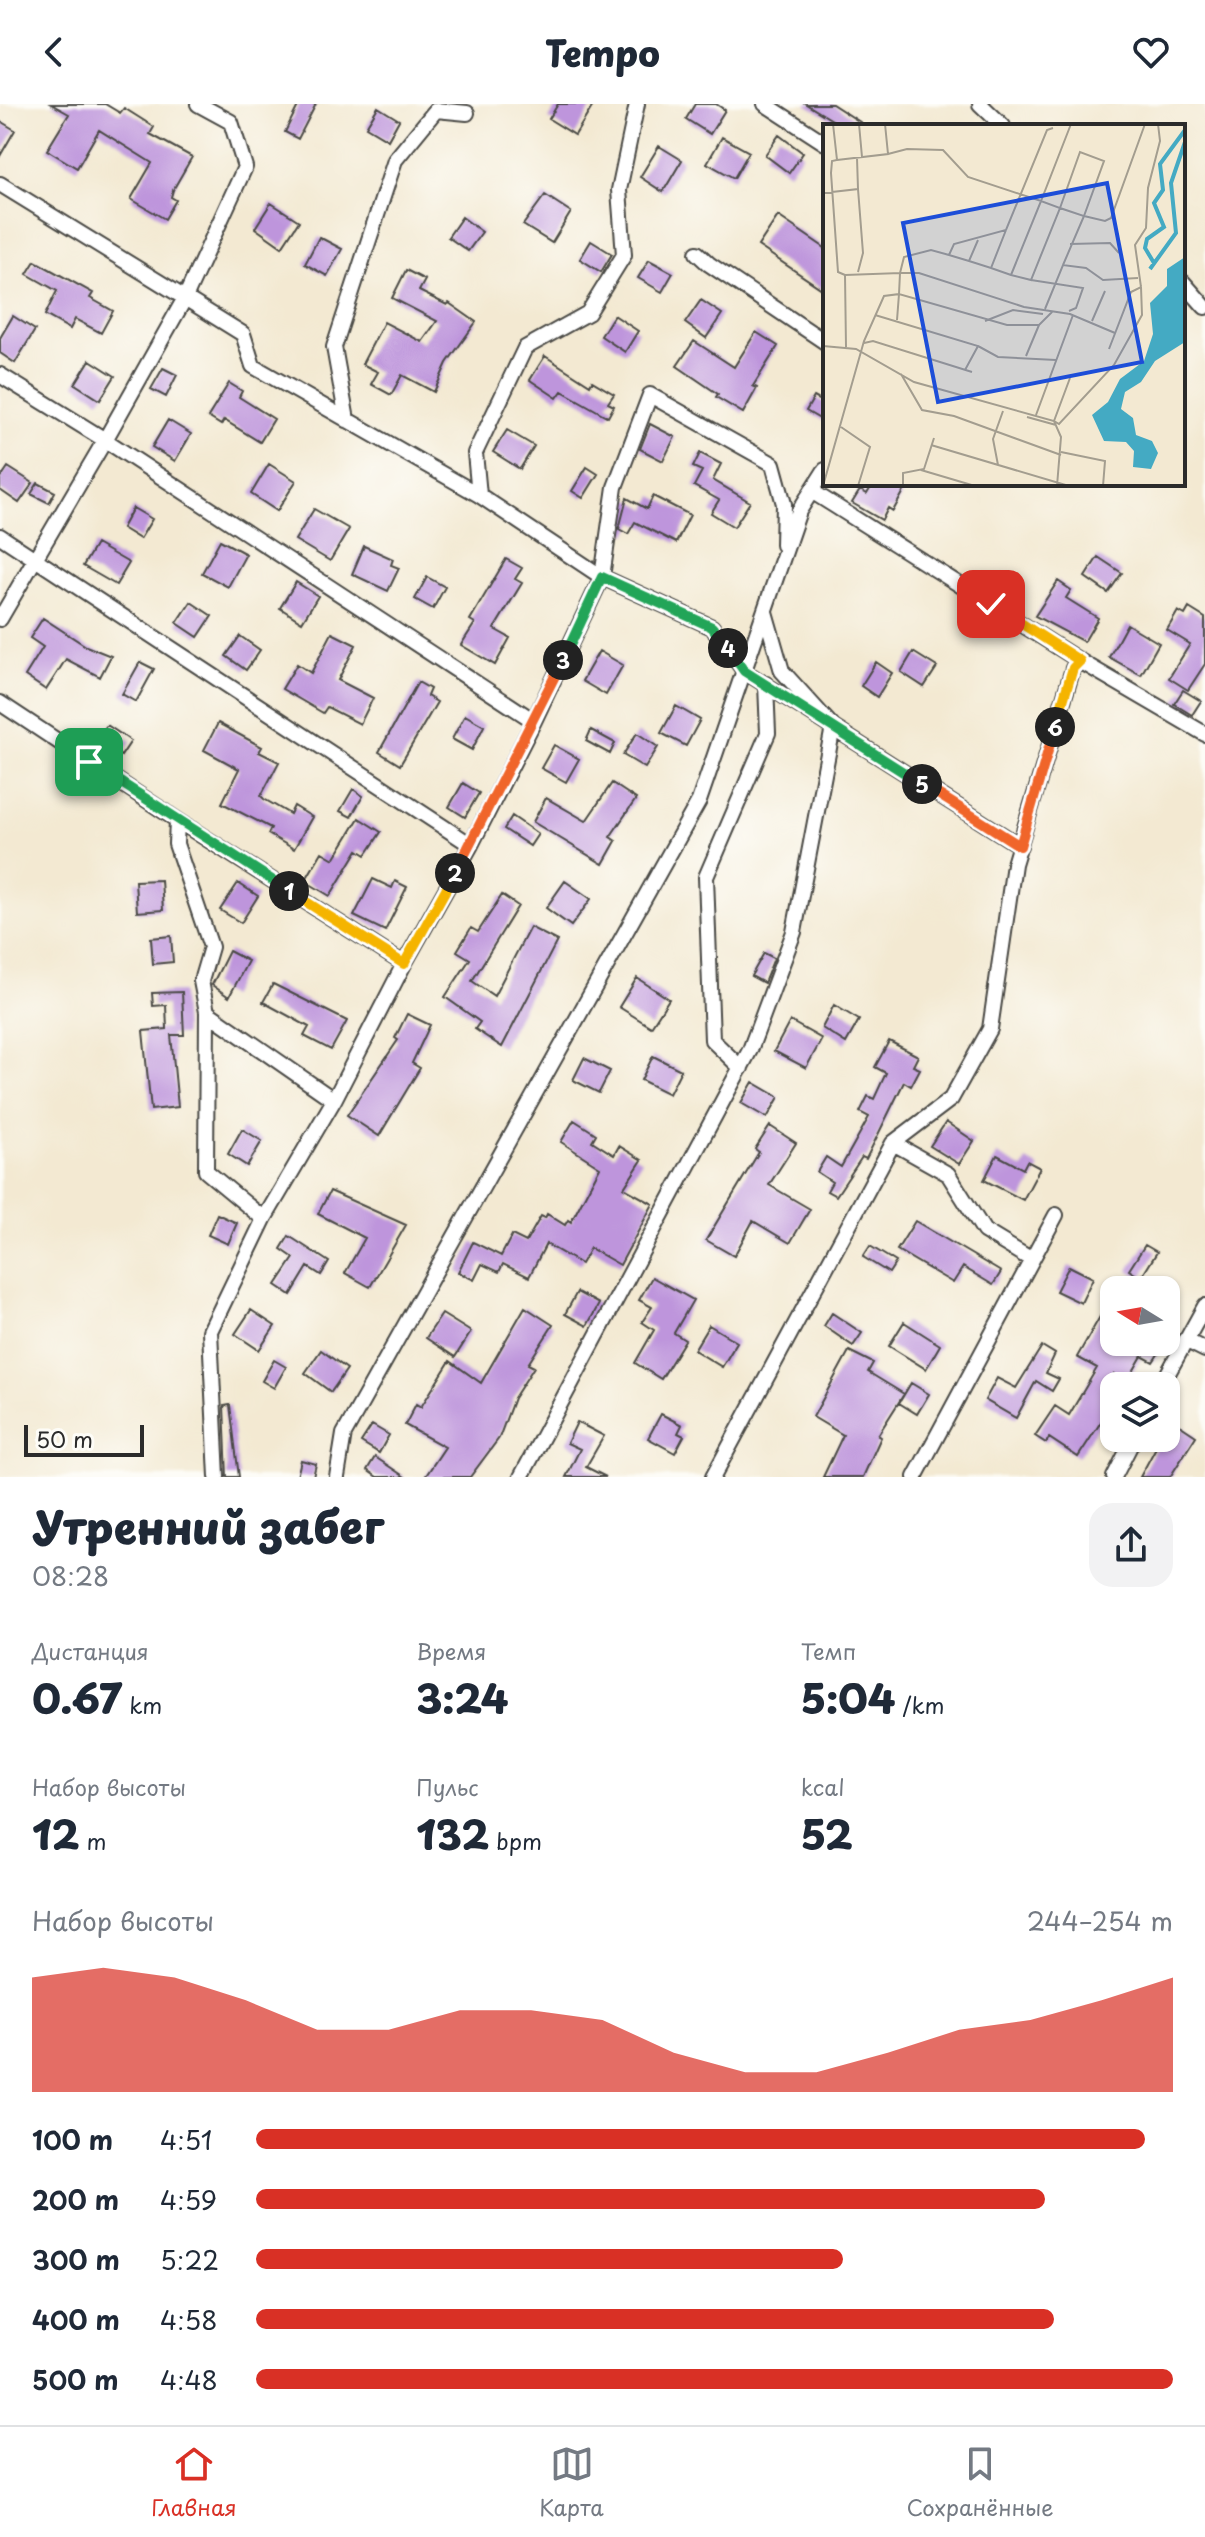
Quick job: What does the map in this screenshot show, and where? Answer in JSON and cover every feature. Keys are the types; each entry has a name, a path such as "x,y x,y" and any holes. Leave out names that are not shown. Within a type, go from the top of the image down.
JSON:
{"street":[{"path":"0,619 185,298 245,167 231,122 198,104"},
{"path":"479,495 475,453 525,348 588,313 624,255 619,190 637,104"},
{"path":"765,104 823,142"},
{"path":"980,104 1001,124"},
{"path":"347,420 334,347 395,160 436,110 467,113"},
{"path":"0,184 243,334 253,366 479,495 602,577 712,627 744,671 1020,846"},
{"path":"697,253 823,341"},
{"path":"1185,284 1205,307"},
{"path":"0,375 105,440 534,721"},
{"path":"217,1477 210,1331 264,1219 334,1100 404,964 471,845 602,577 615,487 650,395 773,464 784,504 783,559"},
{"path":"337,1477 344,1434 699,801 799,511 823,474"},
{"path":"813,492 1080,661 1205,734"},
{"path":"0,536 471,845"},
{"path":"765,611 782,671 833,727"},
{"path":"713,1477 893,1143 951,1099 990,1029 1020,846 1073,668 1080,661"},
{"path":"741,1068 712,1040 706,877 768,733 766,684"},
{"path":"0,703 404,964"},
{"path":"521,1477 741,1068 794,932 833,727"},
{"path":"177,820 176,844 211,947 201,981 207,1012 206,1171 264,1219"},
{"path":"207,1012 334,1100"},
{"path":"893,1143 948,1174 984,1231 1032,1260"},
{"path":"915,1477 1056,1215"},
{"path":"1168,1372 1205,1306"},
{"path":"1185,1340 1205,1350"},
{"path":"1114,1477 1127,1452"}],"building":[{"path":"51,104 105,104 120,113 124,108 154,127 150,134 192,157 173,190 171,197 176,200 165,219 131,199 152,163 99,130 77,168 47,150 69,114"},
{"path":"299,104 316,104 298,139 285,132"},
{"path":"558,104 594,104 575,135 549,119"},
{"path":"695,104 716,104 725,110 710,134 686,119"},
{"path":"806,104 832,104 863,124 839,124"},
{"path":"378,107 399,120 388,140 366,127"},
{"path":"0,121 15,130 0,156"},
{"path":"779,135 803,153 789,173 765,155"},
{"path":"722,137 749,152 734,178 707,163"},
{"path":"659,146 682,160 663,192 640,177"},
{"path":"545,195 571,212 552,243 523,225"},
{"path":"271,203 299,221 282,247 255,228"},
{"path":"778,216 823,247 823,290 758,246"},
{"path":"462,217 482,232 468,251 448,237"},
{"path":"319,237 342,249 327,276 305,264"},
{"path":"591,241 612,254 601,272 580,259"},
{"path":"649,260 673,273 662,292 638,278"},
{"path":"35,261 93,293 90,298 113,311 101,333 75,319 70,329 45,315 57,291 27,274"},
{"path":"406,270 425,280 419,291 447,305 449,303 476,322 447,363 434,392 402,375 391,395 371,384 378,372 362,364 384,322 422,342 437,321 392,298"},
{"path":"701,300 722,314 706,338 685,323"},
{"path":"614,315 638,331 625,352 601,336"},
{"path":"13,316 35,330 15,363 0,353 0,338"},
{"path":"756,332 778,346 753,386 757,388 743,413 716,397 718,394 677,366 694,341 734,367"},
{"path":"545,356 590,385 592,381 614,394 608,403 614,406 608,417 562,391 557,398 530,380"},
{"path":"90,360 115,376 100,400 75,384"},
{"path":"163,368 177,375 166,397 151,389"},
{"path":"229,383 242,391 239,397 274,419 260,442 224,420 221,425 208,417"},
{"path":"814,397 823,402 823,421 806,411"},
{"path":"168,420 191,434 175,461 152,447"},
{"path":"650,424 675,437 663,461 640,449"},
{"path":"507,430 534,446 520,469 493,452"},
{"path":"700,453 721,464 713,480 750,502 734,527 711,513 719,500 694,486 702,471 693,467"},
{"path":"269,464 296,481 277,511 251,494"},
{"path":"8,467 33,483 19,503 0,490 0,479"},
{"path":"587,467 598,474 583,498 572,491"},
{"path":"38,483 55,492 49,503 31,494"},
{"path":"872,486 907,486 893,511 888,508 882,520 852,503 860,490 867,494"},
{"path":"653,496 690,515 676,543 635,522 628,534 619,529 627,498 647,509"},
{"path":"133,508 152,519 140,539 122,528"},
{"path":"314,509 349,529 330,561 295,540"},
{"path":"220,540 246,554 228,587 202,573"},
{"path":"96,544 129,563 116,585 83,566"},
{"path":"364,546 393,559 391,565 399,568 388,591 352,574"},
{"path":"1098,557 1122,573 1108,593 1085,577"},
{"path":"506,559 522,568 515,579 522,583 494,629 510,638 495,665 461,645 475,623 470,620"},
{"path":"427,577 445,587 433,609 415,599"},
{"path":"1058,581 1071,590 1066,598 1098,618 1084,642 1035,616"},
{"path":"296,582 318,596 302,622 280,608"},
{"path":"191,602 212,616 198,637 177,623"},
{"path":"1189,608 1205,618 1205,664 1188,690 1169,678 1190,644 1167,630 1178,611 1185,615"},
{"path":"43,618 86,646 111,656 100,677 66,659 46,690 25,676 43,647 30,638"},
{"path":"1127,624 1159,643 1141,675 1109,657"},
{"path":"332,633 356,645 338,680 373,698 360,724 327,707 323,713 282,689 297,664 311,673"},
{"path":"240,636 260,650 246,670 226,656"},
{"path":"599,651 623,665 606,695 582,681"},
{"path":"913,652 937,667 924,687 901,672"},
{"path":"140,662 154,669 136,702 122,694"},
{"path":"876,662 892,673 877,697 861,686"},
{"path":"418,682 430,689 427,696 437,702 400,765 379,752"},
{"path":"1183,690 1201,701 1192,715 1174,704"},
{"path":"676,706 700,720 686,746 661,733"},
{"path":"465,715 484,726 472,750 452,739"},
{"path":"218,723 262,747 259,752 279,762 261,796 290,814 294,806 312,817 294,849 268,834 271,828 222,803 239,769 204,750"},
{"path":"107,725 131,741 121,756 96,739"},
{"path":"591,730 615,743 610,754 586,741"},
{"path":"637,733 658,747 645,768 623,755"},
{"path":"554,745 579,759 566,782 541,768"},
{"path":"463,783 479,793 465,817 449,807"},
{"path":"612,783 636,799 610,837 616,841 603,864 533,822 546,798 586,821"},
{"path":"353,789 363,796 351,817 340,811"},
{"path":"512,816 538,834 530,846 504,829"},
{"path":"359,818 381,832 366,855 358,850 330,896 305,881 322,852 334,859"},
{"path":"373,879 392,888 395,881 407,887 385,931 354,916"},
{"path":"161,880 163,910 137,912 135,881"},
{"path":"565,881 591,899 571,926 546,908"},
{"path":"238,883 258,896 241,923 220,910"},
{"path":"502,895 518,906 472,981 494,996 530,927 557,941 502,1047 475,1029 480,1022 445,997 470,959 457,951 471,928 478,932"},
{"path":"171,936 173,962 153,964 151,938"},
{"path":"229,951 248,961 229,997 212,985"},
{"path":"764,953 774,958 764,983 751,976"},
{"path":"637,978 669,999 651,1027 619,1007"},
{"path":"273,984 347,1021 331,1050 304,1036 309,1027 263,1002"},
{"path":"182,992 184,1035 171,1035 178,1107 151,1110 143,1031 167,1029 166,1005 153,1006 152,993"},
{"path":"834,1005 859,1020 846,1043 822,1028"},
{"path":"407,1014 430,1025 412,1063 420,1068 379,1136 347,1115 398,1040 395,1038"},
{"path":"790,1021 822,1039 806,1068 774,1051"},
{"path":"889,1041 918,1056 913,1066 920,1069 911,1086 904,1082 866,1159 862,1157 836,1196 827,1191 832,1182 817,1172 826,1157 841,1167 869,1117 860,1112 868,1096 874,1099 886,1073 875,1067"},
{"path":"653,1056 681,1070 669,1094 641,1080"},
{"path":"584,1058 610,1071 599,1093 573,1080"},
{"path":"753,1082 779,1097 767,1118 741,1103"},
{"path":"574,1120 596,1134 592,1141 614,1155 619,1146 642,1160 624,1188 653,1204 620,1265 590,1248 581,1264 546,1244 529,1277 503,1264 499,1272 482,1264 474,1280 458,1272 473,1242 501,1256 512,1235 526,1242 541,1216 545,1218 547,1214 565,1225 568,1220 571,1222 600,1167 561,1142"},
{"path":"946,1122 974,1141 959,1164 930,1146"},
{"path":"770,1126 796,1143 769,1185 810,1209 790,1243 753,1221 734,1256 706,1240 759,1152 755,1149"},
{"path":"242,1129 262,1141 247,1166 228,1154"},
{"path":"997,1155 1023,1169 1027,1161 1040,1168 1023,1200 984,1180"},
{"path":"330,1191 406,1225 370,1287 345,1273 365,1238 318,1214"},
{"path":"217,1214 237,1223 228,1244 208,1235"},
{"path":"915,1221 1001,1272 993,1285 963,1267 953,1283 897,1250"},
{"path":"289,1236 329,1262 321,1275 308,1267 291,1295 276,1285 294,1258 281,1249"},
{"path":"1145,1245 1157,1252 1142,1276 1129,1270"},
{"path":"870,1246 896,1262 889,1273 863,1257"},
{"path":"1069,1266 1093,1278 1081,1303 1056,1291"},
{"path":"652,1277 693,1300 674,1333 685,1340 661,1379 635,1363 654,1330 642,1322 652,1307 639,1300"},
{"path":"577,1292 599,1304 587,1326 565,1314"},
{"path":"525,1307 553,1325 528,1364 534,1367 514,1398 499,1438 470,1477 425,1477 445,1447 405,1425 416,1404 421,1407 450,1361 481,1383"},
{"path":"251,1310 275,1326 259,1350 235,1334"},
{"path":"832,1313 862,1333 853,1346 824,1326"},
{"path":"442,1314 471,1332 455,1357 426,1338"},
{"path":"1100,1317 1100,1356 1142,1356 1133,1372 1100,1372 1100,1423 1078,1457 1049,1438 1046,1443 1035,1436 1055,1406 1069,1415 1097,1368 1077,1357"},
{"path":"904,1322 940,1345 926,1369 889,1346"},
{"path":"709,1325 737,1342 722,1367 694,1350"},
{"path":"1042,1346 1055,1354 1046,1373 1059,1379 1052,1391 1036,1381 1016,1418 985,1400 997,1378 1016,1388"},
{"path":"321,1350 347,1369 331,1392 305,1373"},
{"path":"849,1351 873,1363 868,1372 904,1394 878,1435 881,1437 863,1477 823,1477 843,1435 813,1417"},
{"path":"1142,1356 1157,1356 1153,1362"},
{"path":"274,1360 286,1367 274,1388 262,1381"},
{"path":"911,1383 929,1394 917,1414 899,1403"},
{"path":"230,1405 239,1477 227,1477 224,1406"},
{"path":"661,1414 682,1425 678,1433 684,1436 675,1453 648,1438"},
{"path":"577,1422 604,1436 586,1467 606,1477 566,1477 580,1449 567,1443"},
{"path":"372,1425 389,1435 379,1453 361,1442"},
{"path":"1180,1425 1196,1436 1170,1477 1140,1477 1153,1452 1180,1452"},
{"path":"375,1457 405,1477 377,1477 367,1470"},
{"path":"301,1460 316,1464 313,1477 297,1477"}],"route":[{"path":"89,762 404,964 471,845 602,577 712,627 744,671 1020,846 1073,668 1080,661 991,604"}]}
